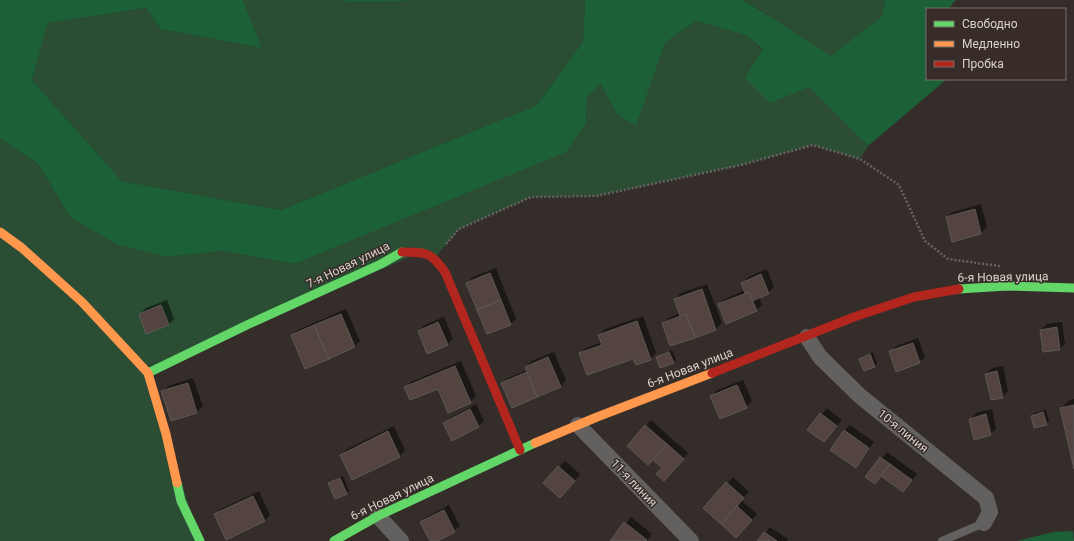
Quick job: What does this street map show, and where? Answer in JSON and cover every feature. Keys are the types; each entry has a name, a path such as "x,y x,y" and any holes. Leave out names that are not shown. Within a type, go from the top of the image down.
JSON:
{"street":[{"path":"0,232 22,248 82,302 148,373 166,434 182,501 200,541"},
{"name":"7-я Новая улица","path":"148,373 249,324 381,264 401,252 421,252 435,258"},
{"path":"435,258 445,272 520,450"},
{"name":"6-я Новая улица","path":"334,541 378,516 520,450 578,425 807,337 854,317 914,297 955,289 1007,286 1074,288"},
{"name":"10-я линия","path":"807,337 820,357 860,396 986,498 990,512 984,523"},
{"name":"11-я линия","path":"578,425 691,541"},
{"path":"378,516 401,541"}],"lane":[{"path":"942,541 984,523"}],"path":[{"path":"435,258 459,229 530,197 596,196 741,165 813,145 860,159 899,185 924,241 948,259 999,266 1007,286"}],"green space":[{"path":"0,0 243,0 262,48 161,29 146,8 48,23 32,80 122,181 281,210 537,105 583,41 585,0 744,0 831,56 882,16 885,0 956,0 949,8 926,8 926,80 946,80 868,146 809,87 770,103 745,78 763,49 745,35 696,21 665,43 636,126 617,114 600,83 587,98 586,123 566,152 294,264 223,251 167,257 119,245 70,217 38,164 0,138"},
{"path":"243,0 346,0 346,2 405,0 585,0 583,41 537,105 281,210 122,181 32,80 48,23 146,8 162,29 262,48"},
{"path":"346,0 405,0 406,1 345,2"},
{"path":"745,0 885,0 882,16 831,57"},
{"path":"696,21 745,35 809,87 868,146 860,159 813,145 741,165 596,196 531,197 459,229 435,258 421,252 148,373 200,541 0,541 0,138 38,164 70,217 167,257 223,251 294,264 586,123 587,98 600,82 617,114 636,125 665,43"},
{"path":"1073,531 1074,541 1017,541 1053,532"}],"building":[{"path":"975,209 981,234 952,242 946,217"},
{"path":"490,273 501,300 477,310 466,283"},
{"path":"761,274 769,294 752,301 749,292 745,293 741,283"},
{"path":"702,289 716,330 695,338 686,314 680,316 674,299"},
{"path":"749,292 757,311 726,324 718,304"},
{"path":"501,300 511,325 487,334 477,310"},
{"path":"161,305 169,325 146,334 139,314"},
{"path":"341,314 355,347 329,359 314,325"},
{"path":"686,314 695,338 670,346 662,323"},
{"path":"637,321 651,360 636,365 633,359 587,375 579,353 602,345 598,335"},
{"path":"438,322 448,345 427,354 418,331"},
{"path":"314,325 329,359 305,369 291,335"},
{"path":"1057,327 1060,350 1043,352 1040,330"},
{"path":"913,343 920,363 896,372 889,351"},
{"path":"669,352 674,363 660,368 656,357"},
{"path":"870,354 875,367 864,371 859,359"},
{"path":"548,357 561,387 537,397 525,367"},
{"path":"455,366 471,403 448,413 438,389 410,400 404,387"},
{"path":"997,371 1003,398 991,400 985,374"},
{"path":"527,372 537,397 512,408 501,383"},
{"path":"188,383 197,413 171,421 161,391"},
{"path":"737,385 747,408 720,419 710,396"},
{"path":"1074,405 1074,469 1060,408"},
{"path":"470,409 479,427 452,441 443,423"},
{"path":"1043,412 1047,425 1034,428 1031,416"},
{"path":"820,413 837,426 824,442 807,430"},
{"path":"986,414 991,435 974,440 969,419"},
{"path":"645,425 667,444 648,465 627,446"},
{"path":"844,430 869,448 856,468 830,450"},
{"path":"388,431 400,457 352,480 340,455"},
{"path":"667,444 684,459 664,481 656,474 662,468 653,460"},
{"path":"880,457 890,464 875,484 865,477"},
{"path":"890,464 912,480 903,492 881,476"},
{"path":"558,466 575,481 560,498 543,483"},
{"path":"340,478 347,494 335,499 328,483"},
{"path":"726,482 744,498 721,524 703,508"},
{"path":"253,496 265,521 226,540 214,514"},
{"path":"737,506 752,520 736,538 721,524"},
{"path":"444,510 455,532 438,541 430,541 420,522"},
{"path":"624,522 647,540 610,541"},
{"path":"764,532 777,541 757,541"}],"traffic: fast":[{"path":"148,373 249,324 381,264 402,252"},
{"path":"959,289 1007,286 1074,288"},
{"path":"334,541 378,516 535,443"},
{"path":"177,483 181,501 200,541"}],"traffic: slow":[{"path":"0,232 22,248 82,302 148,373 166,434 177,483"},
{"path":"535,443 597,417 712,373"}],"traffic: jam":[{"path":"402,252 427,254 436,260 445,272 520,450"},
{"path":"712,373 854,317 914,297 959,289"}]}
